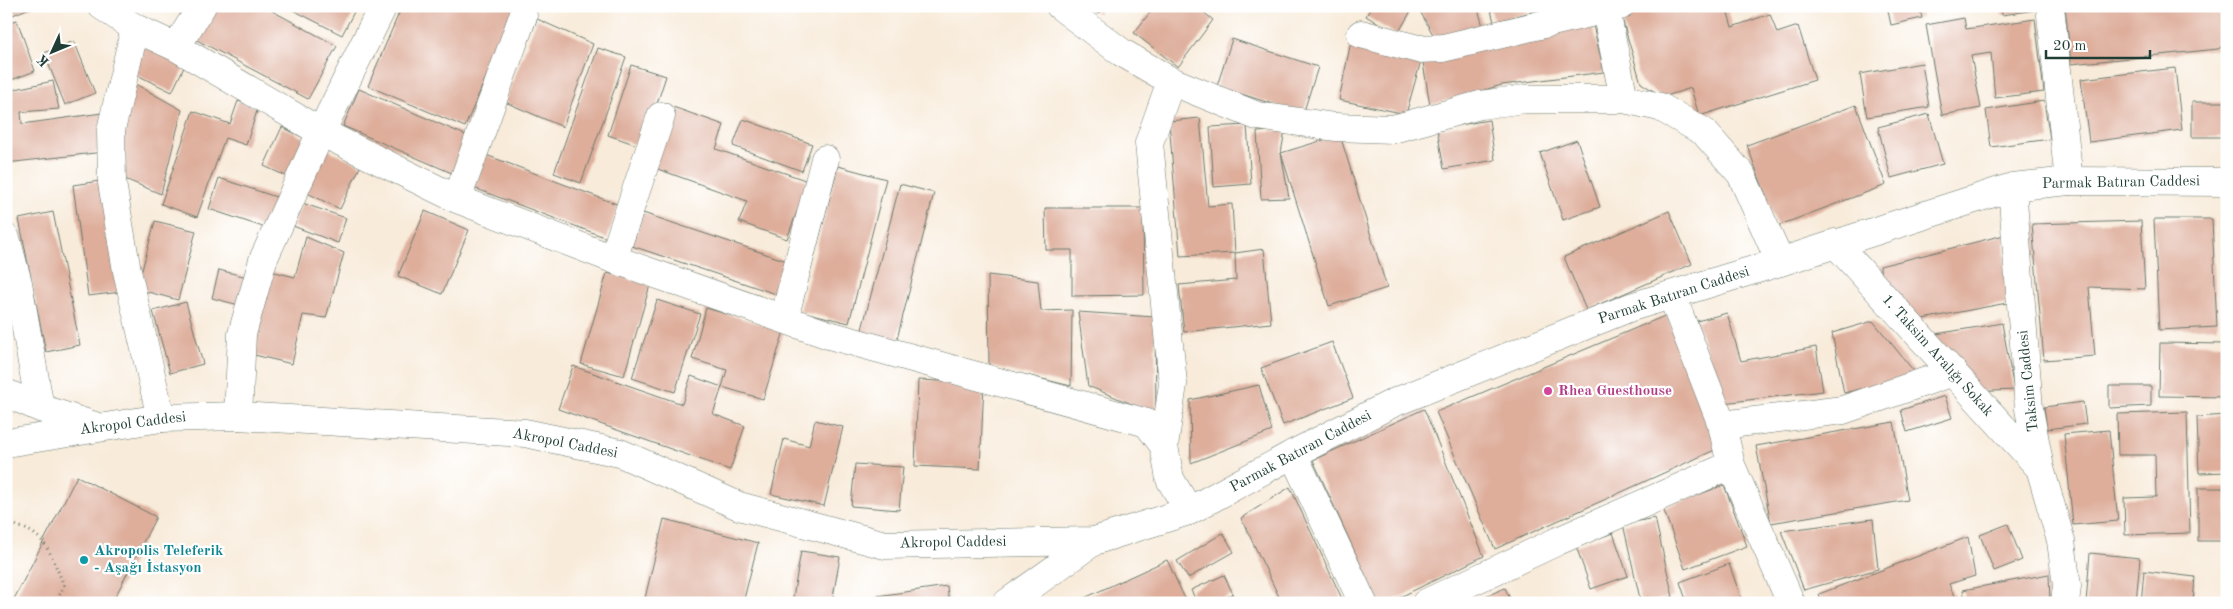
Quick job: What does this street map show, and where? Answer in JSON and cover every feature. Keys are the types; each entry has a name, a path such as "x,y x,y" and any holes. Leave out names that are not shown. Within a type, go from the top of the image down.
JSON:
{"street":[{"path":"102,6 135,28 176,47 321,132 458,198 613,259 829,335 1148,422 1164,446"},
{"path":"176,47 202,6"},
{"path":"238,416 242,334 262,260 382,6"},
{"path":"1060,6 1121,52 1171,81 1257,116 1335,127 1393,129 1480,105 1525,99 1624,99 1660,106 1704,132 1741,174 1780,262"},
{"path":"2050,6 2069,180"},
{"path":"1361,34 1418,49 1443,48 1610,8 1624,99"},
{"path":"458,198 523,16"},
{"path":"135,28 111,130 112,183 127,271 161,418"},
{"path":"1171,81 1149,143 1173,384 1164,446 1170,479 1189,511"},
{"path":"613,259 661,116"},
{"path":"784,319 825,159"},
{"name":"Parmak Batıran Caddesi","path":"1094,541 1189,511 1293,454 1393,403 1631,308 1780,262 2012,186 2069,180 2227,182"},
{"name":"Taksim Caddesi","path":"2012,186 2029,409 2040,468 2061,541 2067,586 2065,603"},
{"path":"6,238 18,283 40,408"},
{"name":"1. Taksim Aralığı Sokak","path":"1835,243 2040,468"},
{"path":"1672,296 1722,425 1731,465 1790,603"},
{"path":"1722,425 1842,410 1953,372"},
{"path":"6,393 40,408 98,427"},
{"name":"Akropol Caddesi","path":"6,443 161,418 238,416 525,434 620,452 739,506 885,545 1094,541"},
{"path":"1293,454 1363,603"},
{"path":"1426,603 1558,541 1731,465"},
{"path":"1007,603 1094,541"}],"path":[{"path":"6,523 22,526 44,542 64,585 56,603"}],"building":[{"path":"6,6 34,6 6,18"},
{"path":"215,6 263,6 337,46 308,99 197,40"},
{"path":"285,6 357,6 342,35"},
{"path":"402,6 516,6 465,127 368,86"},
{"path":"1089,6 1104,6 1098,14"},
{"path":"1155,6 1196,6 1213,20 1178,67 1134,33"},
{"path":"1372,6 1414,6 1397,35 1366,16"},
{"path":"1417,6 1477,6 1483,26 1435,38"},
{"path":"1490,6 1550,6 1550,7 1494,22"},
{"path":"1650,6 1726,6 1732,27 1770,14 1777,33 1798,26 1815,80 1699,116 1691,88 1663,97 1641,83 1621,15"},
{"path":"1887,6 1919,6 1922,18 1891,25"},
{"path":"2001,6 2042,6 2042,9 2002,15"},
{"path":"2065,6 2227,6 2227,44 2218,49 2071,64"},
{"path":"1964,18 1966,29 2035,19 2044,92 1995,98 1991,53 1971,56 1981,108 1942,115 1926,25"},
{"path":"537,19 593,44 563,127 505,102"},
{"path":"17,20 35,71 6,82 6,23"},
{"path":"1593,25 1604,72 1502,85 1430,105 1422,57"},
{"path":"1232,39 1318,67 1303,114 1217,86"},
{"path":"74,41 95,93 65,105 44,53"},
{"path":"139,41 186,63 172,92 135,74"},
{"path":"1351,41 1422,57 1406,114 1339,100"},
{"path":"598,48 626,57 581,183 554,173"},
{"path":"1922,63 1929,107 1867,117 1860,74"},
{"path":"631,65 666,76 643,147 608,135"},
{"path":"2175,68 2182,130 2089,142 2081,79"},
{"path":"53,81 59,109 21,112 22,124 102,113 104,152 6,163 6,91"},
{"path":"130,81 182,110 161,194 120,177"},
{"path":"359,89 470,137 454,174 343,126"},
{"path":"238,101 258,108 246,145 225,138 197,217 161,204 193,111 230,124"},
{"path":"2044,101 2050,139 1991,147 1986,110"},
{"path":"2192,102 2227,102 2227,137 2192,137"},
{"path":"1856,105 1886,185 1777,226 1747,145"},
{"path":"673,107 724,125 716,149 808,181 787,239 739,222 747,201 652,167"},
{"path":"1929,114 1943,164 1891,178 1878,127"},
{"path":"1200,118 1208,206 1232,204 1235,253 1180,256 1169,121"},
{"path":"743,119 812,144 802,171 733,146"},
{"path":"1489,120 1495,160 1444,169 1437,129"},
{"path":"1247,125 1251,184 1214,187 1210,127"},
{"path":"282,127 306,139 288,177 264,166"},
{"path":"1285,130 1281,153 1289,198 1261,199 1257,132"},
{"path":"1340,135 1387,288 1329,306 1281,153"},
{"path":"1577,140 1600,207 1563,220 1540,153"},
{"path":"326,149 361,165 340,209 305,192"},
{"path":"486,155 619,205 607,238 474,188"},
{"path":"838,166 886,179 849,323 800,311"},
{"path":"219,178 276,197 266,228 209,209"},
{"path":"106,180 121,292 88,296 73,185"},
{"path":"900,184 934,193 896,343 861,333"},
{"path":"302,203 346,218 338,243 293,226"},
{"path":"1045,208 1143,208 1144,295 1072,296 1072,250 1046,250"},
{"path":"425,211 469,230 442,294 398,276"},
{"path":"1669,211 1692,264 1586,310 1564,257"},
{"path":"53,212 80,345 46,352 19,219"},
{"path":"643,213 787,261 776,294 632,246"},
{"path":"2223,218 2227,218 2227,263 2225,263"},
{"path":"2154,219 2212,219 2217,327 2159,330"},
{"path":"155,221 196,231 178,300 137,289"},
{"path":"2141,221 2145,289 2089,287 2095,356 2044,360 2032,224"},
{"path":"2004,235 2007,303 1912,321 1881,284 1880,266"},
{"path":"306,237 344,253 326,318 303,315 292,364 250,354 271,271 295,277"},
{"path":"1264,249 1271,323 1184,332 1179,285 1236,280 1235,253"},
{"path":"219,270 247,277 239,305 212,298"},
{"path":"607,273 650,285 624,376 581,364"},
{"path":"988,275 1038,281 1041,311 1072,310 1071,386 989,366"},
{"path":"657,300 700,314 675,392 632,378"},
{"path":"186,302 203,364 170,373 153,311"},
{"path":"706,308 784,331 763,399 722,387 727,370 692,359"},
{"path":"1078,312 1155,317 1156,414 1088,386"},
{"path":"1727,313 1741,361 1816,347 1823,391 1723,403 1697,321"},
{"path":"1667,315 1717,449 1495,549 1436,412"},
{"path":"1873,321 1917,375 1844,393 1832,333"},
{"path":"2002,323 2014,390 1974,392 1930,335"},
{"path":"1332,342 1353,398 1283,425 1261,368"},
{"path":"2160,343 2227,344 2227,397 2159,396"},
{"path":"573,366 682,404 691,376 722,387 713,414 745,426 730,470 558,409"},
{"path":"918,380 984,383 980,469 915,466"},
{"path":"1259,385 1272,431 1191,463 1190,400"},
{"path":"2109,386 2151,386 2151,406 2109,408"},
{"path":"1945,396 1952,418 1907,432 1901,410"},
{"path":"2083,402 2086,424 2047,429 2044,407"},
{"path":"1424,409 1484,556 1388,603 1378,603 1313,460"},
{"path":"2187,412 2190,533 2125,535 2124,498 2156,497 2155,455 2118,455 2117,414"},
{"path":"2227,415 2227,472 2199,473 2197,417"},
{"path":"815,420 843,427 824,506 771,494 784,439 809,446"},
{"path":"1894,422 1908,500 1771,523 1756,446"},
{"path":"2109,430 2118,521 2073,525 2064,434"},
{"path":"855,464 903,467 899,510 851,506"},
{"name":"Akropolis Teleferik - Aşağı İstasyon","path":"77,476 156,517 112,603 12,603"},
{"path":"1724,485 1747,546 1685,569 1663,508"},
{"path":"1290,487 1344,603 1282,603 1241,518"},
{"path":"2198,488 2227,488 2227,541 2198,541"},
{"path":"1655,518 1673,597 1641,603 1623,524"},
{"path":"664,519 758,543 743,603 665,603 645,598"},
{"path":"1873,519 1878,569 1804,590 1781,531"},
{"path":"2008,524 2022,560 1994,571 1980,535"},
{"path":"1223,533 1234,552 1188,578 1177,561"},
{"path":"1613,533 1628,576 1591,589 1576,546"},
{"path":"1968,537 1975,576 1949,584 1957,603 1822,603 1819,594"},
{"path":"801,551 840,557 832,603 792,603"},
{"path":"2090,553 2140,558 2136,603 2086,603"},
{"path":"1167,560 1187,603 1079,603 1078,601"},
{"path":"1729,564 1743,603 1687,603 1680,582"},
{"path":"2144,571 2195,577 2193,603 2141,603"},
{"path":"2049,574 2050,603 1966,603 1963,590"},
{"path":"1224,575 1233,594 1215,603 1197,603 1191,590"},
{"path":"947,586 949,603 878,603 877,596"},
{"path":"1505,588 1512,603 1470,603"}],"place":[{"name":"Rhea Guesthouse","path":"1548,391"},
{"name":"Akropolis Teleferik - Aşağı İstasyon","path":"84,560"}]}
